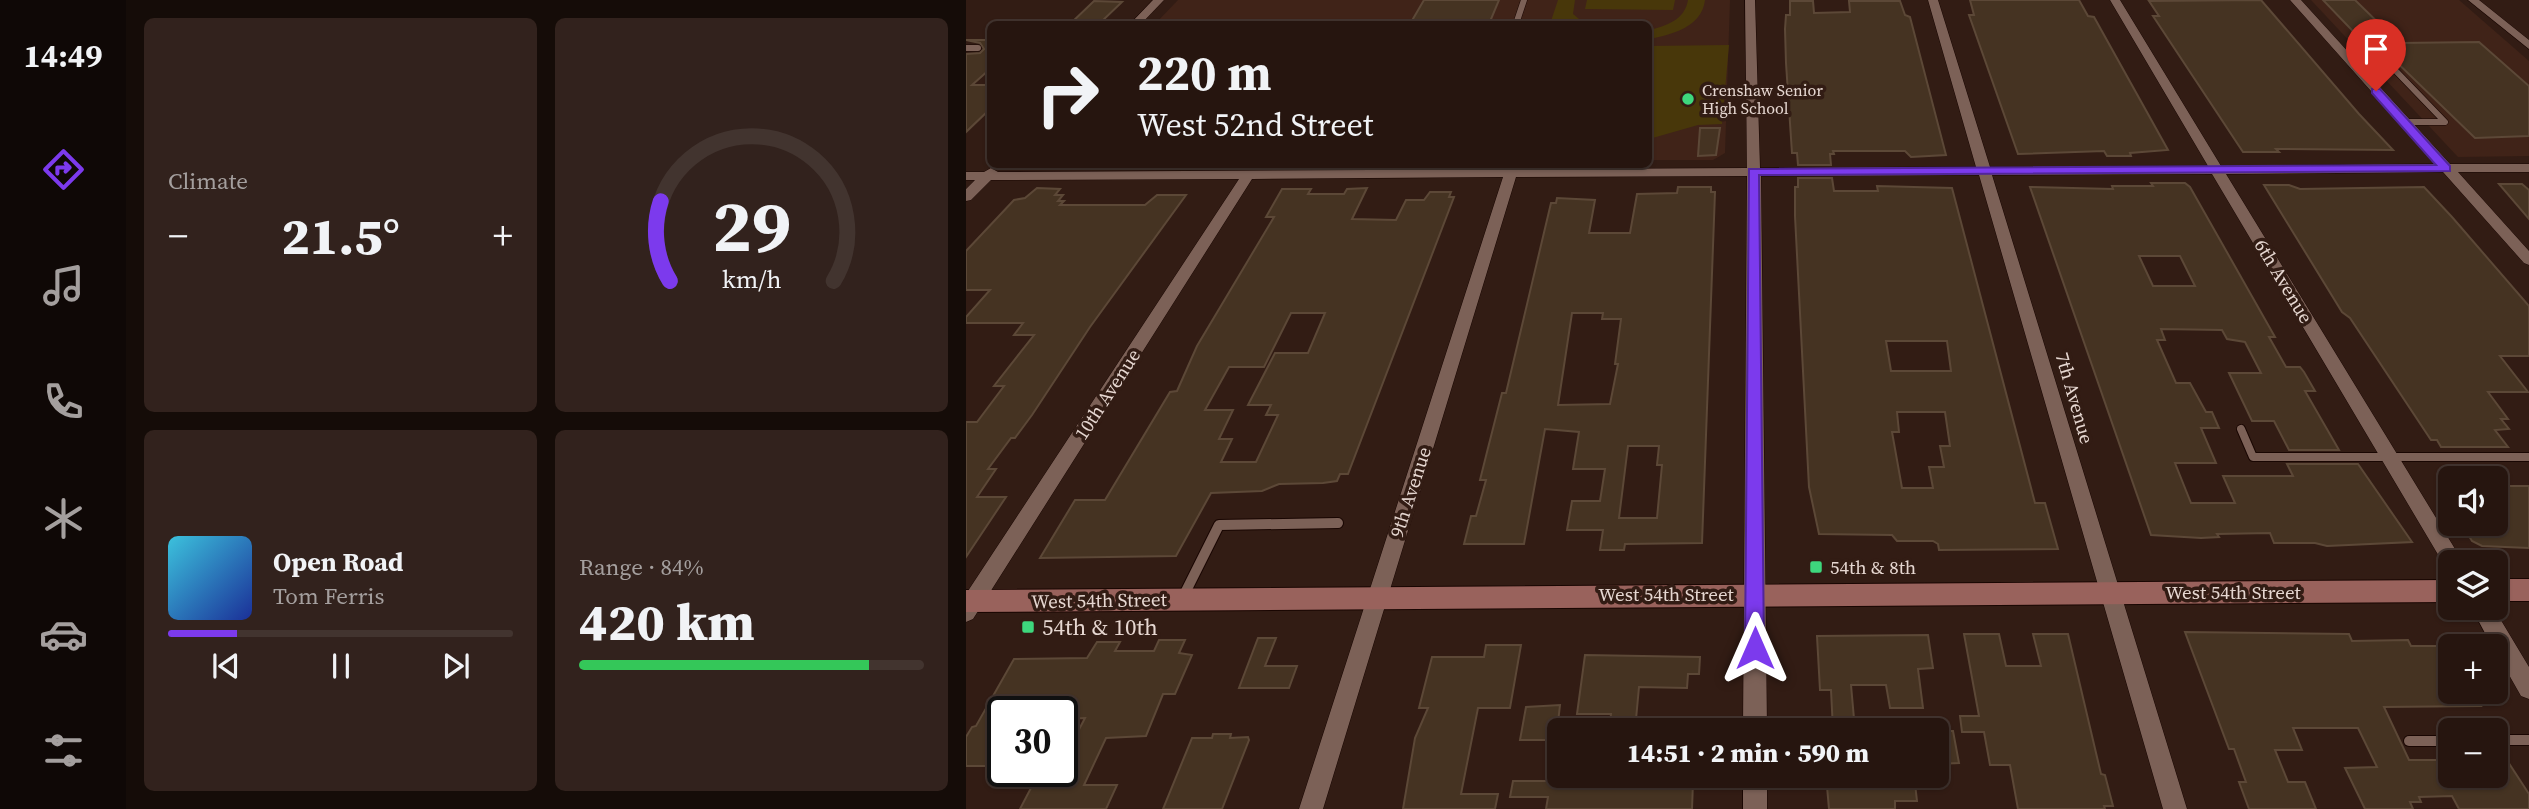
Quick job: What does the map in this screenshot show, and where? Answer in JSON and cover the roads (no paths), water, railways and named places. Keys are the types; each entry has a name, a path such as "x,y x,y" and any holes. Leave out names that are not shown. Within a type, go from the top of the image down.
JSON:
{"street":[{"path":"1138,21 1159,0"},
{"path":"1750,0 1755,718"},
{"name":"7th Avenue","path":"1933,0 2175,809"},
{"name":"6th Avenue","path":"2115,0 2446,550"},
{"path":"2295,0 2529,260"},
{"path":"2473,0 2529,46"},
{"path":"966,197 994,168"},
{"path":"966,176 2529,169"},
{"name":"10th Avenue","path":"968,605 1248,175"},
{"name":"9th Avenue","path":"1311,809 1510,175"},
{"path":"2508,590 2529,590"},
{"name":"West 54th Street","path":"968,605 1377,597 2438,591"},
{"path":"2488,620 2529,688"},
{"path":"1755,788 1755,809"}],"lane":[{"path":"1517,21 1524,0"},
{"path":"966,48 978,48"},
{"path":"2356,68 2393,68 2445,122 2404,122"},
{"path":"2241,429 2253,457 2529,457"},
{"path":"1183,599 1219,525 1338,523"},
{"path":"2508,740 2529,740"},
{"path":"2409,741 2438,741"}],"place":[{"name":"Crenshaw Senior High School","path":"1688,99"},
{"name":"54th & 8th","path":"1816,567"},
{"name":"54th & 10th","path":"1028,627"}]}
